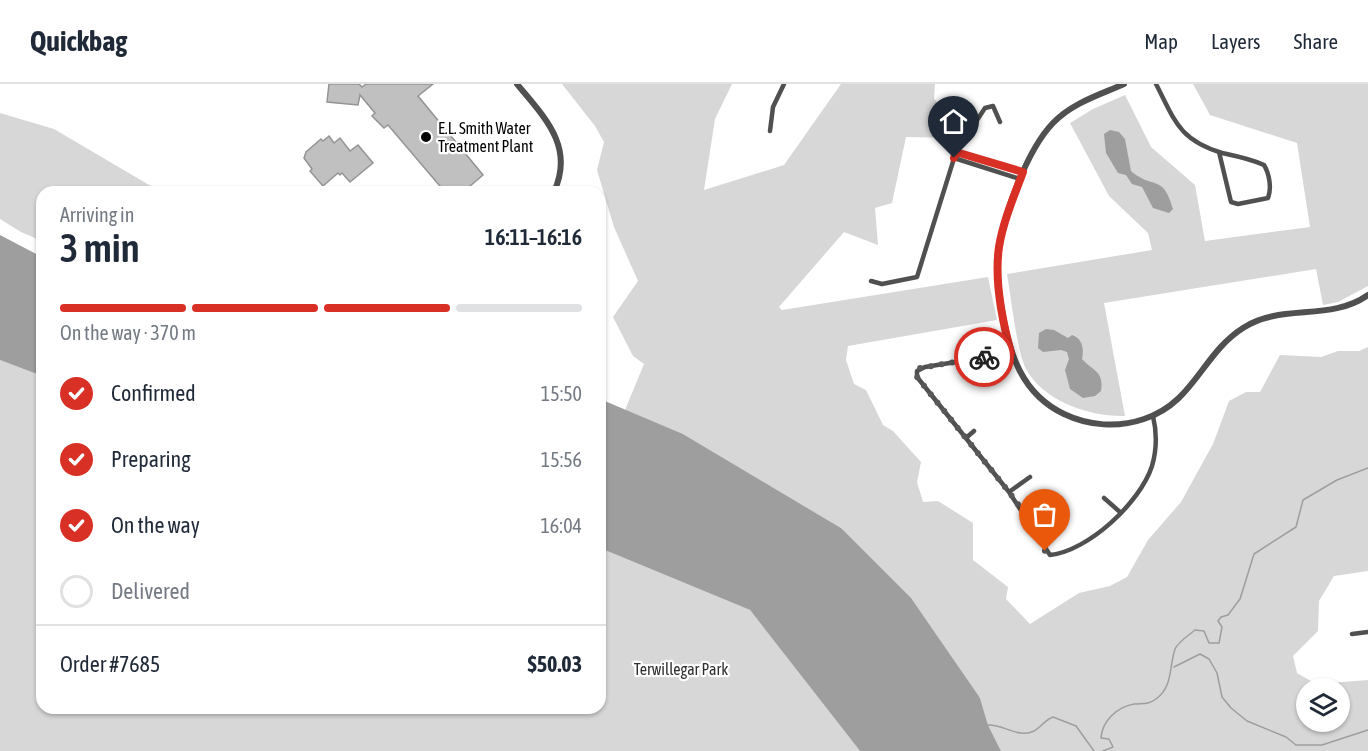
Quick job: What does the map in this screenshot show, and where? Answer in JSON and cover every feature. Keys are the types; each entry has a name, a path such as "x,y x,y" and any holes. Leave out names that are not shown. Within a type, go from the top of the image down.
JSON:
{"street":[{"path":"517,84 549,124 559,143 561,158 555,186"},
{"path":"770,131 773,107 784,84"},
{"path":"1124,84 1076,105 1053,122 1036,146 1023,172 1002,234 998,257 998,282 1011,353 1020,374 1037,395 1048,404 1074,418 1088,422 1130,423 1153,416 1186,393 1216,352 1243,328 1272,316 1330,311 1348,306 1368,295"},
{"path":"1156,84 1185,135 1200,145 1264,165 1269,183 1269,198 1238,204 1231,202 1220,152"},
{"path":"871,281 882,284 900,282 919,275 955,155 985,108 993,106 1000,122"},
{"path":"955,155 1023,172"},
{"path":"955,155 1020,179"},
{"path":"1011,353 925,367 917,371 919,381 1009,492 1050,555 1085,544 1102,532 1139,490 1151,469 1157,435 1153,416"},
{"path":"966,438 974,431"},
{"path":"1009,492 1030,477"},
{"path":"1104,498 1120,512"},
{"path":"1352,634 1368,632"}],"green space":[{"path":"562,84 732,84 715,119 704,190 784,165 841,84 935,84 934,99 964,127 958,138 906,137 892,203 875,208 878,245 844,232 779,307 782,310 988,277 997,320 848,346 846,360 854,384 866,390 883,425 893,431 921,462 917,482 923,502 938,501 973,523 973,560 1008,587 1006,599 1030,624 1079,593 1110,586 1127,577 1148,540 1181,502 1213,444 1229,401 1246,392 1260,392 1280,355 1321,357 1338,351 1359,351 1368,347 1368,571 1334,576 1319,601 1318,631 1293,656 1297,673 1306,678 1296,678 1296,732 1350,732 1350,681 1368,680 1368,751 1001,751 988,725 980,698 841,528 683,434 625,410 644,364 633,356 613,317 638,281 614,227 606,200 606,186 602,186 597,170 604,142 595,126"},
{"path":"1193,84 1368,84 1368,286 1338,302 1323,305 1316,269 1104,303 1125,416 1098,414 1083,410 1056,399 1034,381 1026,369 1017,338 1007,274 1152,250 1148,233 1109,196 1070,123 1093,109 1125,95 1151,147 1195,185 1205,241 1310,227 1297,143 1210,115"},
{"path":"0,113 54,129 151,186 36,186 36,238 0,219"},
{"name":"Terwillegar Park","path":"0,360 36,374 36,714 606,714 606,550 750,610 860,751 0,751"}],"shaded area":[{"path":"1110,130 1119,132 1125,139 1131,171 1161,186 1165,191 1173,209 1169,213 1153,208 1142,187 1132,184 1126,175 1118,173 1106,153 1104,134"},
{"path":"0,235 36,254 36,374 0,360"},
{"path":"1046,329 1054,330 1068,338 1072,335 1081,342 1082,359 1097,372 1101,379 1101,391 1095,396 1083,398 1070,389 1065,370 1069,359 1067,352 1061,350 1043,352 1038,348 1039,333"},
{"path":"606,402 683,434 841,528 911,598 980,698 988,725 1001,751 860,751 750,610 606,550"}],"building":[{"name":"E.L. Smith Water Treatment Plant","path":"329,84 359,84 362,87 366,84 433,84 418,96 483,175 470,186 440,186 388,125 384,128 372,116 375,113 360,95 358,105 327,102"},
{"path":"329,136 334,143 340,138 350,151 358,145 373,163 350,182 342,173 340,175 338,173 323,186 310,171 312,169 304,158 306,152 321,139 323,141"}],"waterway":[{"path":"1103,751 1113,747 1109,739 1101,738 1107,721 1122,708 1156,699 1165,689 1175,649 1181,641 1195,630 1204,631 1209,643 1219,643 1222,627 1218,621 1221,617 1228,615 1240,599 1254,554 1296,527 1303,500 1337,480 1368,468"},
{"path":"1174,667 1200,654 1209,659 1217,673 1222,697 1231,708 1247,721 1286,737 1296,745 1322,745 1368,730"},
{"path":"988,725 1028,733 1053,717 1076,726 1094,751"}],"way so far":[{"path":"984,357 920,368 916,374 919,381 1028,518 1045,551"}],"place":[{"name":"E.L. Smith Water Treatment Plant","path":"426,137"}],"route":[{"path":"954,158 956,152 1023,172 1002,234 997,270 1011,353 984,357"}]}
